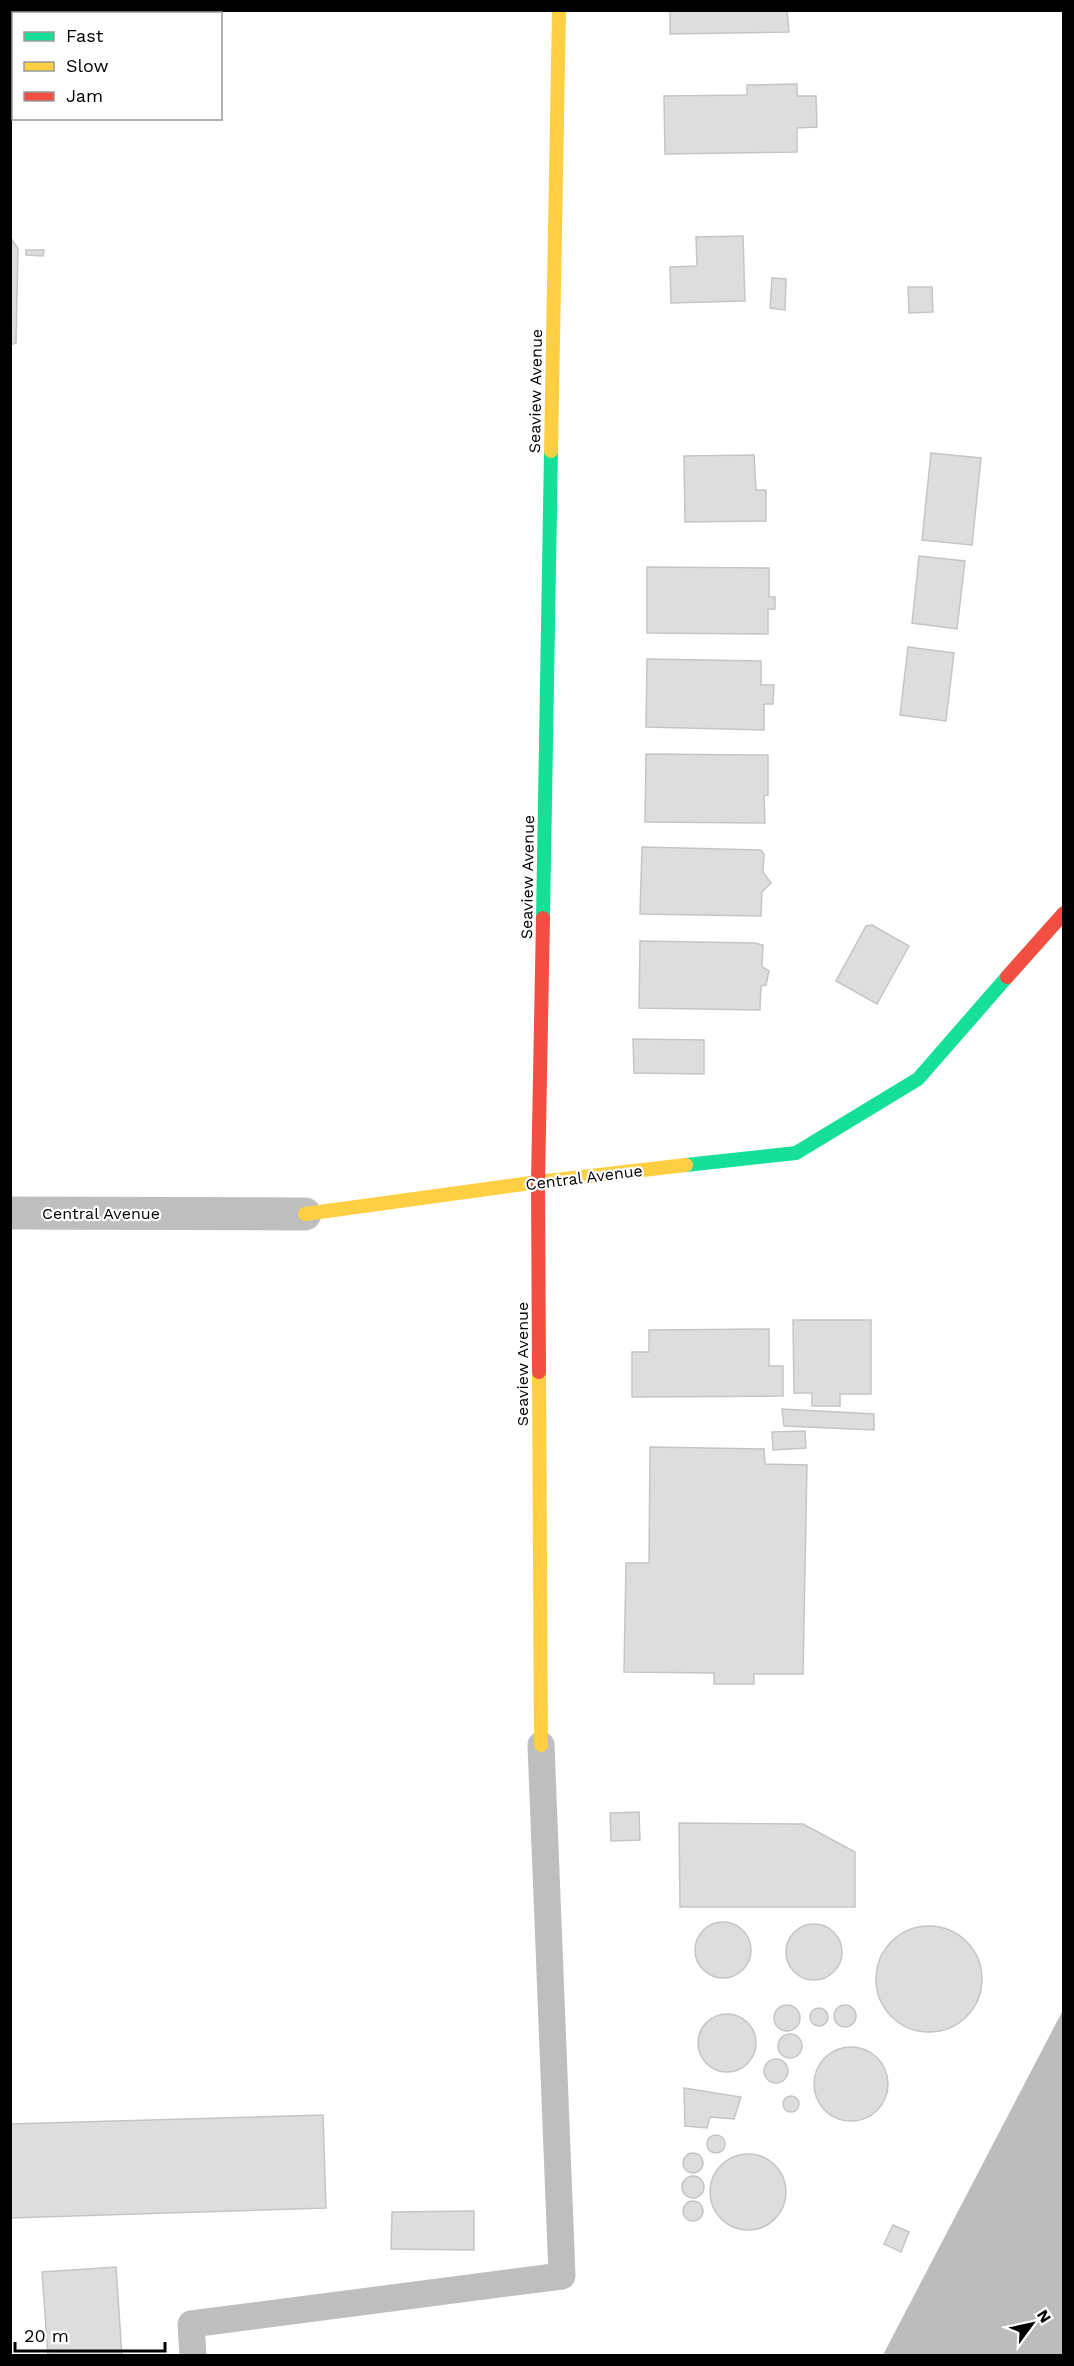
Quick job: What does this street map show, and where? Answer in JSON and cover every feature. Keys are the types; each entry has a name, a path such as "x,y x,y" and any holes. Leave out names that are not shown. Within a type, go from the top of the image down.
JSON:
{"street":[{"name":"Seaview Avenue","path":"541,1745 538,1182 559,10"},
{"name":"Central Avenue","path":"10,1213 305,1214 538,1182 796,1153 918,1079 1064,913"}],"lane":[{"path":"193,2355 191,2324 562,2276 541,1745"}],"shaded area":[{"path":"1063,2010 1063,2355 883,2355"}],"building":[{"path":"670,10 787,10 789,32 670,34"},
{"path":"797,84 797,96 816,96 817,127 797,128 797,152 665,154 664,96 747,95 747,85"},
{"path":"743,236 745,301 671,303 670,267 697,266 696,237"},
{"path":"11,238 18,249 16,343 10,345"},
{"path":"26,250 44,250 43,256 26,255"},
{"path":"772,278 786,279 785,310 770,308"},
{"path":"908,287 932,287 933,312 909,313"},
{"path":"931,453 981,458 972,545 922,540"},
{"path":"754,455 756,490 766,490 766,521 685,522 684,456"},
{"path":"919,556 965,561 957,629 912,623"},
{"path":"647,567 769,568 769,597 775,597 775,609 768,609 768,634 647,633"},
{"path":"908,647 954,653 946,721 900,715"},
{"path":"647,659 761,661 761,685 774,685 773,704 764,704 764,730 646,727"},
{"path":"646,754 768,755 768,795 764,796 765,823 645,822"},
{"path":"642,847 761,850 764,854 763,872 771,883 762,892 761,916 640,914"},
{"path":"872,925 909,946 877,1004 836,981 866,926"},
{"path":"640,941 763,945 762,967 769,971 766,985 761,986 760,1010 639,1008"},
{"path":"633,1039 704,1040 704,1074 634,1073"},
{"path":"793,1320 871,1320 871,1394 840,1394 840,1406 812,1406 812,1393 794,1393"},
{"path":"769,1329 769,1366 783,1366 783,1396 632,1397 632,1352 649,1352 649,1330"},
{"path":"782,1409 874,1414 874,1430 784,1426"},
{"path":"805,1431 806,1448 773,1450 772,1432"},
{"path":"650,1447 764,1449 765,1464 807,1465 803,1674 754,1674 754,1684 714,1684 714,1673 624,1672 626,1563 649,1563"},
{"path":"639,1812 640,1840 611,1841 610,1813"},
{"path":"679,1823 803,1824 855,1852 855,1907 680,1907"},
{"path":"717,1922 729,1922 739,1926 747,1934 751,1950 747,1966 739,1974 729,1978 717,1978 707,1974 699,1966 695,1956 695,1944 699,1934 707,1926"},
{"path":"809,1924 819,1924 834,1932 840,1941 842,1952 840,1963 834,1972 819,1980 809,1980 798,1975 791,1968 786,1957 786,1947 791,1936 798,1929"},
{"path":"929,1926 949,1930 966,1942 978,1959 982,1979 978,1999 966,2016 949,2028 929,2032 909,2028 892,2016 880,1999 876,1979 880,1959 892,1942 909,1930"},
{"path":"787,2005 796,2009 800,2018 796,2027 787,2031 778,2027 774,2018 778,2009"},
{"path":"845,2005 853,2008 856,2016 853,2024 845,2027 837,2024 834,2016 837,2008"},
{"path":"819,2008 827,2013 828,2017 823,2025 819,2026 811,2021 810,2017 815,2009"},
{"path":"727,2014 738,2016 751,2027 756,2043 754,2054 743,2067 727,2072 716,2070 703,2059 698,2043 700,2032 711,2019"},
{"path":"790,2034 799,2037 802,2046 799,2055 790,2058 781,2055 778,2046 781,2037"},
{"path":"844,2047 858,2047 872,2053 882,2063 888,2077 886,2098 872,2115 858,2121 844,2121 830,2115 820,2105 814,2091 814,2077 820,2063 830,2053"},
{"path":"776,2059 785,2062 788,2071 785,2080 776,2083 767,2080 764,2071 767,2062"},
{"path":"684,2088 741,2097 734,2119 710,2117 707,2128 685,2126"},
{"path":"791,2096 797,2098 799,2104 797,2110 791,2112 785,2110 783,2104 785,2098"},
{"path":"323,2115 326,2208 10,2218 10,2124"},
{"path":"712,2135 720,2135 725,2140 723,2151 712,2153 707,2148 707,2140"},
{"path":"693,2153 700,2156 703,2163 700,2170 693,2173 686,2170 683,2163 686,2156"},
{"path":"748,2154 762,2157 775,2165 783,2178 786,2192 783,2206 775,2219 762,2227 748,2230 734,2227 721,2219 713,2206 710,2192 713,2178 721,2165 734,2157"},
{"path":"693,2176 701,2179 704,2187 701,2195 693,2198 685,2195 682,2187 685,2179"},
{"path":"689,2201 697,2201 703,2207 703,2215 697,2221 689,2221 683,2215 683,2207"},
{"path":"474,2211 474,2250 391,2249 392,2212"},
{"path":"893,2225 909,2232 901,2252 884,2244"},
{"path":"116,2267 122,2356 48,2356 42,2272"}],"traffic: fast":[{"path":"543,918 551,451"},
{"path":"686,1165 796,1153 918,1079 1007,977"}],"traffic: slow":[{"path":"551,451 559,10"},
{"path":"305,1214 538,1182 686,1165"},
{"path":"539,1372 541,1745"}],"traffic: jam":[{"path":"1007,977 1064,913"},
{"path":"539,1372 538,1182 543,918"}]}
